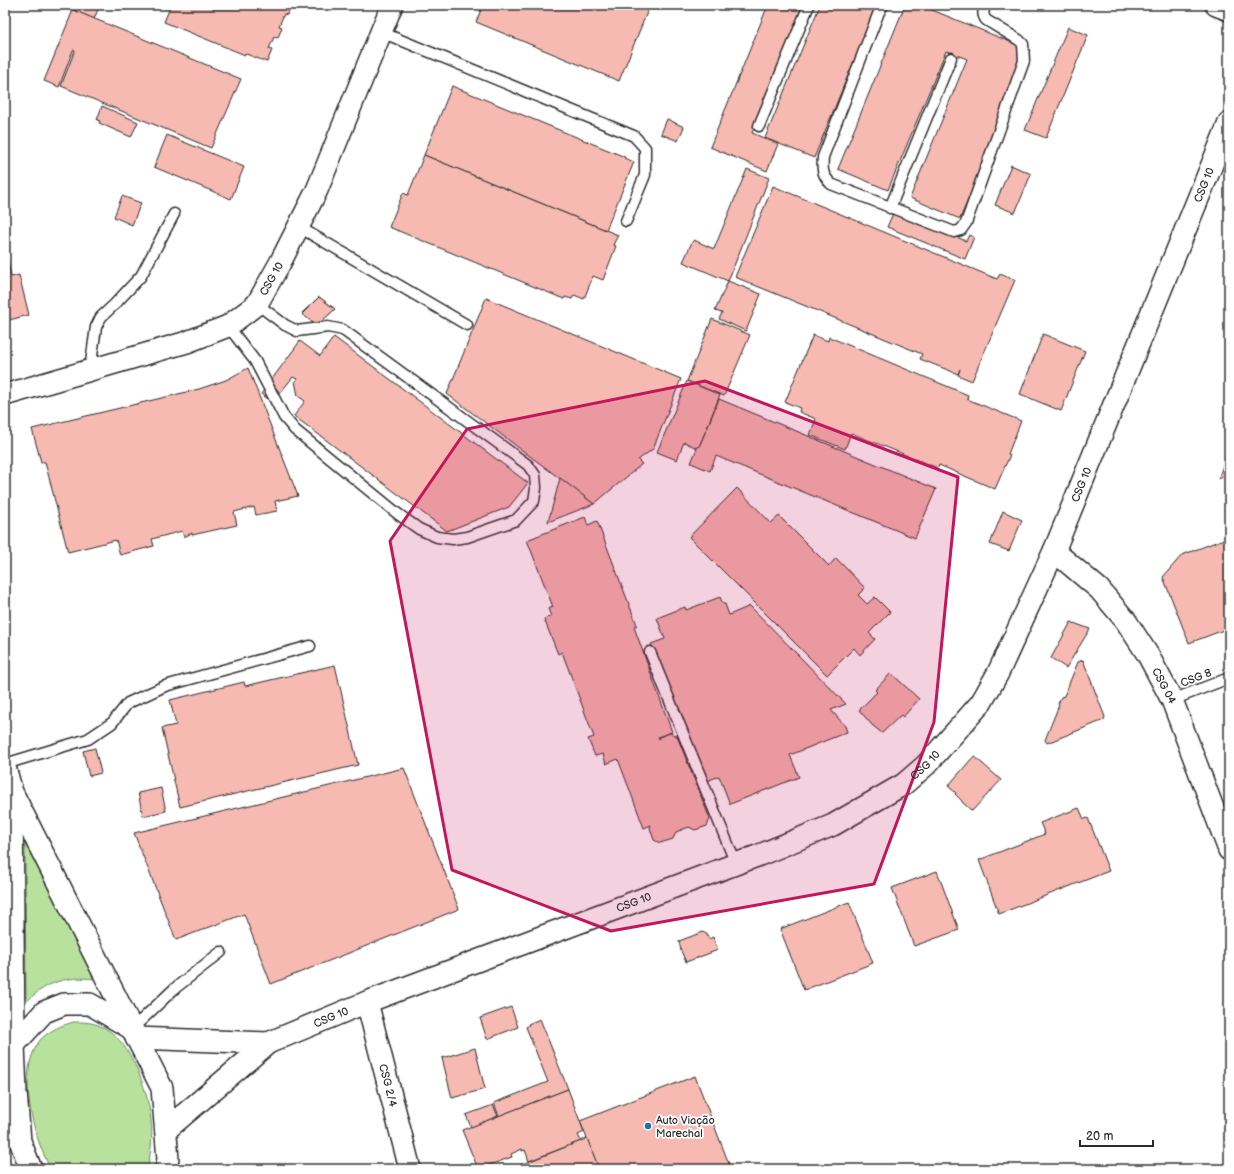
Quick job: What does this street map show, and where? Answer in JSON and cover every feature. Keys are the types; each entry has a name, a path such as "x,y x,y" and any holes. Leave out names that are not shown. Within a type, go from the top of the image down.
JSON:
{"street":[{"name":"CSG 10","path":"5,395 187,342 228,326 257,304 299,227 317,190 392,5"},
{"path":"1216,5 1229,10"},
{"name":"CSG 10","path":"166,1130 268,1043 367,1002 736,864 833,825 904,784 926,765 981,703 995,679 1054,551 1229,123"},
{"name":"CSG 04","path":"1054,551 1099,589 1126,621 1148,655 1172,700 1229,850"},
{"path":"5,767 12,792 162,1088 168,1159 166,1169"},
{"path":"12,792 14,1045 11,1120 31,1169"},
{"name":"CSG 2/4","path":"367,1002 410,1169"},
{"path":"14,1045 44,1012 64,1004 90,1004 134,1034"},
{"name":"CSG 10","path":"134,1034 268,1043"}],"lane":[{"path":"759,126 809,5"},
{"path":"884,5 879,12 823,157 822,169 824,177 831,184 954,232 961,230 966,223 1024,61 1023,44 986,20 983,16 983,11 986,5"},
{"path":"381,32 634,136 644,148 645,175 626,221"},
{"path":"890,208 951,58"},
{"path":"90,370 96,327 101,317 116,304 141,276 174,214"},
{"path":"299,227 467,325"},
{"path":"228,326 255,361 284,417 295,430 398,514 419,529 437,537 453,539 467,537 516,520 534,501 536,488 535,475 528,465 343,330 328,328 297,331 285,325 257,304"},
{"path":"5,764 88,739 112,723 128,703 165,686 310,646"},
{"path":"650,652 736,864"},
{"name":"CSG 8","path":"1172,700 1229,678"},
{"path":"134,1034 174,990 221,952"}],"highlighted area":[{"path":"705,381 958,477 934,722 874,884 611,931 452,870 390,541 467,429"}],"green space":[{"path":"25,842 96,979 66,979 42,989 26,1002"},
{"path":"74,1022 95,1024 109,1031 119,1040 135,1065 146,1094 151,1120 152,1133 150,1157 147,1169 51,1169 44,1156 33,1122 28,1086 29,1068 33,1052 41,1039 56,1028"}],"building":[{"path":"75,5 100,5 94,19 73,10"},
{"path":"171,5 291,5 287,15 284,14 279,26 282,27 278,38 274,37 269,49 272,50 267,62 246,54 245,55 164,22"},
{"path":"483,5 650,5 619,81 476,22"},
{"path":"768,5 806,5 752,133 778,144 767,171 710,147"},
{"path":"820,5 877,5 814,158 765,138"},
{"path":"905,5 920,5 1030,50 960,219 910,198 967,59 946,51 888,190 838,169"},
{"path":"73,10 241,79 211,148 61,86 75,50 73,50 59,87 44,81"},
{"path":"1068,27 1088,35 1046,138 1025,130"},
{"path":"452,86 634,162 606,230 424,155"},
{"path":"102,106 138,122 131,137 99,123 100,121 97,120"},
{"path":"667,119 684,127 678,141 661,134"},
{"path":"167,135 244,167 231,199 154,167"},
{"path":"424,155 618,235 613,245 616,246 603,280 593,276 584,299 574,295 572,299 565,297 564,299 389,227 403,193 408,195"},
{"path":"1011,165 1031,174 1015,213 995,205"},
{"path":"747,169 769,178 728,281 683,262 694,240 714,249"},
{"path":"773,186 997,279 1000,274 1015,280 972,381 958,375 960,369 958,374 920,359 922,354 735,277"},
{"path":"122,196 141,203 132,225 114,217"},
{"path":"894,211 966,241 969,235 974,237 965,259 887,227"},
{"path":"8,261 11,277 19,275 29,315 5,321 5,262"},
{"path":"728,281 761,294 746,331 719,319 722,313 715,311"},
{"path":"319,297 335,309 317,325 302,313"},
{"path":"319,297 335,309 317,326 302,314"},
{"path":"486,298 681,379 653,449 638,460 642,464 594,504 447,394"},
{"path":"712,319 750,335 724,396 687,381"},
{"path":"1043,334 1085,351 1061,411 1020,394"},
{"path":"813,335 828,341 829,337 968,395 967,399 1021,421 1008,454 1010,455 995,489 939,465 938,468 851,433 845,449 810,435 816,419 799,412 800,408 785,402"},
{"path":"334,337 528,483 509,507 447,531 294,416 305,401 298,396 295,381 297,379 293,377 280,393 276,388 268,399 261,394 300,341 320,356"},
{"path":"248,368 298,496 275,501 277,511 256,515 254,507 234,512 237,525 192,535 192,533 184,537 182,531 152,539 154,546 120,555 116,540 68,552 45,462 41,462 32,429 199,389 226,380"},
{"path":"687,381 720,395 699,447 698,446 697,448 684,442 677,460 657,452"},
{"path":"719,399 936,489 915,538 716,456 710,471 691,463"},
{"path":"1229,450 1229,475 1218,479"},
{"path":"560,478 594,504 548,522 555,497"},
{"path":"737,488 771,523 779,516 829,566 836,558 865,588 858,595 867,604 875,597 890,612 869,633 875,639 860,655 854,648 827,675 689,537"},
{"path":"1003,511 1022,520 1009,551 990,544"},
{"path":"585,517 588,525 597,521 637,625 634,627 672,732 658,737 659,739 659,737 670,733 677,736 710,819 707,826 695,830 689,827 676,832 673,839 660,843 654,840 650,828 651,825 644,828 618,759 606,764 603,754 595,756 588,739 594,737 562,652 558,654 544,619 551,616 548,609 553,607 527,540"},
{"path":"1229,537 1229,628 1189,643 1163,577 1182,555"},
{"path":"720,597 723,604 725,604 729,615 750,606 846,704 831,710 845,726 847,732 790,755 799,777 730,804 719,776 705,782 651,644 665,639 657,618 685,607 686,610"},
{"path":"1071,622 1090,629 1066,668 1051,658"},
{"path":"1083,660 1105,717 1104,720 1047,743 1045,740 1061,697 1064,696 1078,662"},
{"path":"335,665 358,765 180,807 162,728 176,725 170,700 244,682 245,686"},
{"path":"891,673 919,699 903,717 901,715 882,733 872,725 859,710 877,692 875,690"},
{"path":"95,748 101,773 89,776 83,751"},
{"path":"974,756 1001,780 972,811 948,786"},
{"path":"404,768 459,909 271,984 244,914 176,940 134,833"},
{"path":"161,788 166,811 143,816 138,793"},
{"path":"1079,808 1084,819 1088,818 1109,871 999,914 979,860 1045,834 1040,823"},
{"path":"937,871 959,930 914,946 892,888"},
{"path":"849,902 873,963 804,990 780,929"},
{"path":"703,932 706,933 709,939 713,937 718,950 686,962 681,951 679,941"},
{"path":"511,1007 518,1027 487,1039 480,1018"},
{"path":"540,1019 568,1089 499,1116 494,1103 548,1082 526,1027 529,1025 528,1024"},
{"path":"475,1048 485,1089 452,1098 442,1058"},
{"name":"Auto Viação Marechal","path":"695,1076 731,1169 599,1169 580,1121"},
{"path":"568,1089 584,1132 578,1135 581,1141 529,1161 525,1150 522,1151 522,1149 511,1154 512,1157 478,1169 462,1130"},
{"path":"493,1105 498,1116 471,1127 466,1115"},
{"path":"587,1138 599,1169 510,1169 581,1141"}],"place":[{"name":"Auto Viação Marechal","path":"648,1126"}]}
